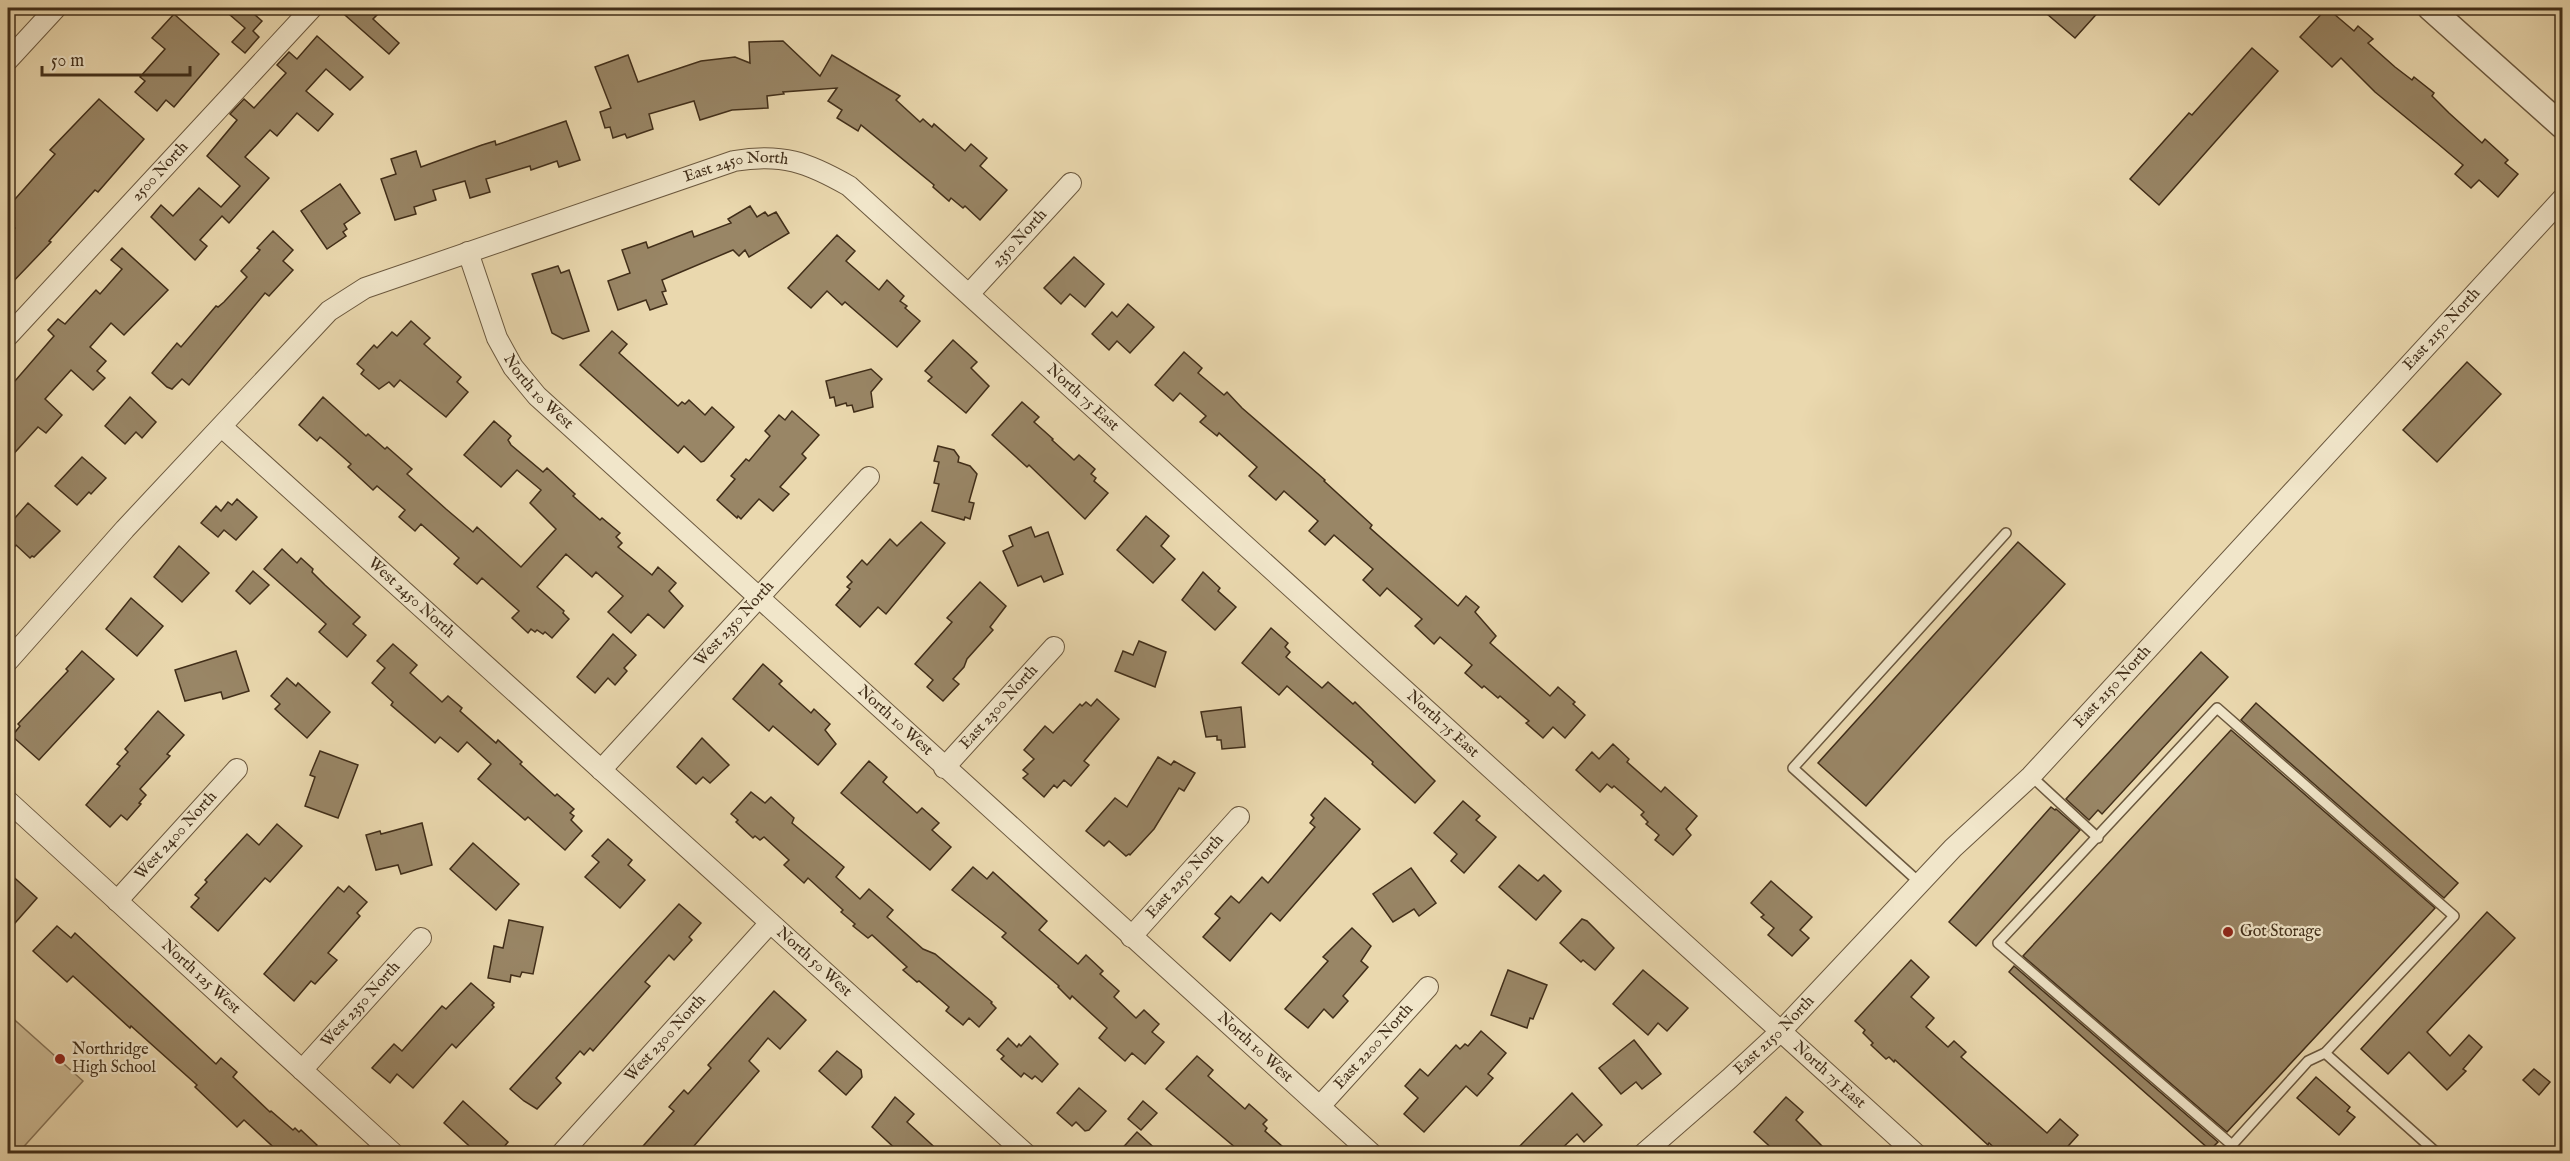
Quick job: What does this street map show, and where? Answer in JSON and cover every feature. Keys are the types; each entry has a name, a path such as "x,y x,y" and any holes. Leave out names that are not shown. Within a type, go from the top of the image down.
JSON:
{"street":[{"name":"2500 North","path":"8,336 312,8"},
{"path":"2430,8 2562,126"},
{"path":"8,60 50,11"},
{"name":"East 2450 North","path":"468,252 734,161 760,156 797,161 849,186 969,294"},
{"name":"2350 North","path":"969,294 1071,183"},
{"name":"East 2150 North","path":"1642,1154 1782,1030 1920,883 2031,776 2562,200"},
{"path":"8,661 125,529 329,311 365,288 468,252"},
{"name":"North 10 West","path":"468,252 497,338 513,367 546,404 944,768 1372,1154"},
{"name":"North 75 East","path":"969,294 1916,1154"},
{"name":"West 2450 North","path":"222,427 601,770"},
{"name":"West 2350 North","path":"601,770 869,477"},
{"name":"East 2300 North","path":"944,768 1054,647"},
{"name":"West 2400 North","path":"117,901 237,769"},
{"name":"North 50 West","path":"601,770 1026,1154"},
{"name":"North 125 West","path":"8,801 394,1154"},
{"name":"East 2250 North","path":"1131,937 1239,817"},
{"name":"West 2300 North","path":"561,1154 770,923"},
{"name":"West 2350 North","path":"302,1070 421,938"},
{"name":"East 2200 North","path":"1320,1106 1428,987"}],"lane":[{"path":"1920,883 1793,768 2006,533"},
{"path":"2217,708 2454,916 2325,1053 2308,1061 2232,1145 1998,943 2217,708"},
{"path":"2031,776 2098,838"},
{"path":"2325,1053 2438,1154"}],"shaded area":[{"path":"8,1014 83,1081 18,1153 8,1153"}],"building":[{"path":"222,8 247,8 262,21 253,31 259,37 245,53 232,42 245,28"},
{"path":"337,8 384,8 373,19 399,43 389,54"},
{"path":"2040,8 2102,8 2075,38"},
{"path":"2327,8 2354,31 2358,26 2373,39 2368,43 2412,80 2414,77 2434,93 2432,96 2482,143 2485,139 2508,160 2505,163 2518,174 2498,197 2479,180 2471,188 2455,174 2463,165 2375,92 2341,58 2332,67 2300,37"},
{"path":"174,14 219,54 174,107 166,100 157,111 135,92 145,81 140,77 165,49 152,38"},
{"path":"317,36 363,77 350,90 326,69 306,91 333,114 318,131 297,113 277,136 270,130 245,157 269,178 229,223 222,216 200,240 207,246 195,260 151,217 161,205 173,216 199,188 221,207 240,186 207,156 237,120 230,114 244,99 254,108 286,73 277,65 289,52 297,59"},
{"path":"783,41 820,76 832,55 900,96 896,100 920,122 923,119 932,127 934,124 965,151 971,144 987,158 980,166 1007,190 980,220 965,206 963,208 951,198 949,201 933,187 934,185 861,125 858,131 837,118 842,110 828,101 837,88 783,92 784,94 767,96 768,108 732,110 700,120 694,101 649,114 653,129 627,138 625,134 613,138 610,127 605,128 600,112 611,108 595,67 628,55 638,82 701,61 735,57 750,63 749,42"},
{"path":"2252,48 2278,71 2159,205 2130,179 2189,113 2192,115"},
{"path":"99,99 144,139 98,192 95,190 49,241 51,242 8,287 8,237 15,228 8,220 8,207 55,154 50,150"},
{"path":"566,121 580,160 559,167 557,161 531,170 530,166 486,179 490,192 470,198 465,181 433,190 436,200 414,207 416,214 395,220 381,179 396,174 391,159 416,151 421,167 482,145 495,141 496,145"},
{"path":"340,184 360,213 344,224 347,229 343,232 346,236 327,249 301,211"},
{"path":"750,206 757,217 765,212 768,216 776,212 789,233 749,257 745,250 739,256 733,250 662,280 666,291 662,292 667,304 650,310 646,300 618,310 608,281 630,273 622,250 646,242 648,248 692,231 694,237 731,223 728,219"},
{"path":"273,231 293,250 283,261 293,270 269,296 265,293 189,385 182,379 172,389 167,387 152,373 177,343 181,347 216,306 224,302 247,277 241,271 260,250 257,248"},
{"path":"837,235 855,251 846,261 879,290 887,280 904,296 900,301 907,306 905,308 920,321 897,347 845,302 842,305 827,291 811,308 788,288"},
{"path":"122,248 168,290 124,335 111,323 90,347 106,361 97,371 105,378 93,390 71,370 45,399 62,415 46,433 38,427 8,460 8,389 54,336 48,330 58,319 65,324 96,290 100,294 122,269 111,260"},
{"path":"1074,257 1104,284 1085,307 1070,294 1061,304 1044,288"},
{"path":"558,266 561,273 569,270 589,331 563,339 552,333 532,274"},
{"path":"1128,304 1154,327 1130,353 1117,341 1109,350 1092,334 1112,312 1117,317"},
{"path":"411,321 430,338 424,344 461,377 457,382 468,392 446,417 400,380 394,387 389,382 379,389 361,374 364,370 357,364 374,345 377,348 392,332 397,336"},
{"path":"612,331 627,344 619,353 678,406 689,400 705,415 712,407 734,427 704,461 701,462 684,446 678,453 580,365"},
{"path":"953,340 977,362 971,368 989,386 966,413 928,381 932,377 925,371"},
{"path":"1184,352 1202,368 1198,373 1224,395 1227,392 1242,408 1325,480 1372,525 1370,528 1458,606 1466,596 1479,607 1475,612 1496,636 1490,643 1550,696 1558,687 1575,702 1573,704 1585,715 1565,738 1553,727 1543,738 1526,723 1529,721 1500,696 1498,698 1484,686 1482,688 1465,673 1472,665 1440,637 1434,644 1415,626 1422,619 1387,588 1380,596 1363,580 1373,569 1334,535 1325,545 1309,531 1318,521 1284,491 1276,500 1249,476 1257,467 1219,433 1217,436 1200,422 1206,416 1180,393 1173,401 1155,385"},
{"path":"2467,362 2501,394 2437,462 2403,430"},
{"path":"871,369 882,379 871,392 873,407 854,412 852,405 847,406 846,403 836,406 834,397 830,398 826,381"},
{"path":"130,397 156,422 142,438 136,432 125,444 105,426"},
{"path":"323,397 366,436 368,434 385,449 387,447 412,469 407,474 446,509 473,532 477,527 521,567 556,529 530,503 541,490 517,470 501,487 464,455 494,421 511,436 508,440 511,445 543,472 547,468 575,494 573,496 600,520 602,518 620,533 616,537 622,543 618,547 652,575 658,567 676,583 669,591 683,606 664,628 648,614 631,633 608,612 623,596 596,572 592,577 566,554 537,587 564,611 563,613 569,619 552,638 545,632 543,634 537,630 535,632 531,629 528,633 512,618 519,611 482,578 477,584 454,564 459,558 421,524 415,531 399,517 405,510 377,486 373,490 348,467 351,464 325,441 320,437 317,441 299,425"},
{"path":"1022,402 1039,417 1034,422 1052,440 1074,460 1079,455 1095,469 1091,474 1096,478 1094,481 1108,493 1085,519 1029,465 1027,467 992,435"},
{"path":"792,411 819,435 802,454 806,458 780,487 789,494 773,511 759,499 741,519 738,516 737,518 717,500 735,479 731,476 746,459 749,461 770,436 765,431 779,415 785,420"},
{"path":"938,446 954,450 959,457 958,462 970,466 977,474 969,502 974,503 970,519 965,517 964,520 932,511 939,484 934,483 939,462 934,461"},
{"path":"82,457 106,478 77,505 55,486"},
{"path":"237,499 257,517 236,540 224,530 218,537 201,523 216,506 221,511 228,502 232,505"},
{"path":"28,503 60,531 34,557 30,558 16,545 8,555 8,526"},
{"path":"1146,516 1169,536 1161,546 1175,559 1153,583 1117,550"},
{"path":"921,522 945,543 886,614 878,607 860,627 836,605 850,589 847,587 852,582 847,577 862,560 867,565 890,539 897,546"},
{"path":"1031,527 1035,537 1048,532 1063,574 1044,582 1041,576 1018,586 1003,551 1013,546 1009,536"},
{"path":"2018,542 2065,584 1866,806 1818,763"},
{"path":"179,546 209,573 182,602 154,577"},
{"path":"282,549 297,563 301,558 325,585 360,617 353,624 366,635 347,657 319,632 326,624 264,569"},
{"path":"253,571 269,585 250,604 236,591"},
{"path":"1203,572 1220,588 1218,591 1236,607 1215,630 1182,600"},
{"path":"980,582 1006,606 990,627 993,630 967,659 964,667 953,679 959,684 943,701 927,687 933,680 915,664 952,622 947,618"},
{"path":"131,598 163,626 137,656 106,629"},
{"path":"1271,628 1288,643 1285,647 1290,652 1286,657 1322,688 1328,682 1353,704 1355,702 1435,781 1415,803 1372,764 1373,762 1287,686 1279,695 1242,663"},
{"path":"613,634 636,655 624,668 627,671 615,685 608,678 595,693 577,677"},
{"path":"1139,641 1166,652 1155,687 1115,671 1123,651 1133,655"},
{"path":"393,644 417,665 410,673 442,702 448,696 462,708 460,711 496,743 498,740 555,796 557,794 574,809 570,813 574,816 571,820 582,831 565,850 528,817 525,820 478,779 491,764 467,742 458,752 440,737 435,743 391,705 393,702 372,683 385,668 377,661"},
{"path":"82,651 114,679 39,760 12,736 20,726 18,724 68,671 66,669"},
{"path":"236,651 249,691 223,699 221,692 185,701 175,670"},
{"path":"2201,652 2228,677 2102,814 2098,810 2089,820 2066,799"},
{"path":"763,664 782,681 779,684 811,713 814,709 830,724 825,730 836,744 818,765 773,726 769,731 733,699"},
{"path":"287,678 296,686 298,683 330,712 307,738 275,709 280,704 271,696"},
{"path":"1097,699 1119,719 1084,761 1089,765 1071,786 1064,780 1057,788 1054,785 1044,797 1023,778 1028,774 1023,770 1034,759 1024,750 1045,726 1053,733 1080,704 1082,706 1086,702 1091,706"},
{"path":"2256,703 2458,883 2444,898 2241,720"},
{"path":"1241,707 1245,747 1222,749 1221,740 1217,740 1217,736 1206,737 1201,712"},
{"path":"158,711 184,735 167,754 170,756 140,789 146,795 139,803 141,804 127,820 121,815 110,827 86,805 120,766 117,764 128,752 125,749"},
{"path":"2231,730 2435,908 2227,1132 2023,956"},
{"path":"702,738 729,765 710,783 703,777 696,784 677,767"},
{"path":"1613,744 1629,759 1627,762 1661,792 1665,787 1697,816 1686,829 1691,835 1673,855 1655,840 1659,835 1646,824 1648,822 1641,815 1644,812 1614,786 1612,788 1607,784 1600,792 1576,770 1592,752 1599,759"},
{"path":"320,751 358,765 338,818 305,806 315,777 310,775"},
{"path":"1158,757 1171,765 1174,761 1195,773 1184,791 1179,788 1154,829 1130,855 1126,856 1109,841 1104,846 1086,831 1115,798 1127,807"},
{"path":"869,761 887,777 883,782 917,813 922,808 939,823 932,830 951,847 930,870 841,793"},
{"path":"751,792 765,803 771,797 794,818 792,823 844,867 836,877 860,899 869,889 893,910 887,917 923,949 935,954 992,1002 996,1008 979,1027 969,1018 963,1025 946,1011 949,1007 903,970 907,967 872,935 868,938 853,926 855,924 841,912 843,910 808,878 804,883 784,865 789,860 764,837 760,840 755,836 753,838 736,822 738,820 731,814"},
{"path":"1325,798 1360,829 1280,921 1271,913 1230,961 1203,937 1220,918 1215,914 1231,896 1239,903 1262,877 1268,883 1315,827 1310,823 1314,818 1311,815"},
{"path":"1463,801 1480,816 1476,820 1496,837 1464,873 1451,861 1457,854 1434,833"},
{"path":"2051,807 2080,830 1976,946 1949,922"},
{"path":"422,823 432,865 401,874 398,865 376,870 366,835 380,831 381,834"},
{"path":"277,824 302,846 270,882 265,878 218,931 191,907 199,898 195,895 207,882 205,880 247,834 259,845"},
{"path":"608,839 632,860 628,865 645,880 620,908 585,877 599,862 592,856"},
{"path":"473,843 519,884 496,910 450,869"},
{"path":"1519,865 1538,881 1544,875 1561,891 1536,920 1499,887"},
{"path":"973,867 987,879 993,872 1047,921 1039,930 1078,964 1086,955 1103,971 1100,974 1119,991 1114,997 1136,1018 1144,1010 1159,1024 1152,1032 1164,1042 1145,1064 1132,1053 1125,1061 1099,1038 1107,1028 1072,996 1070,999 1059,986 1002,937 1006,933 952,890"},
{"path":"1411,868 1436,903 1419,916 1414,909 1393,922 1373,894"},
{"path":"8,872 37,898 8,931"},
{"path":"1771,881 1812,917 1800,930 1809,938 1792,956 1768,935 1774,928 1761,917 1764,915 1751,903"},
{"path":"349,886 367,902 357,913 360,916 328,953 337,960 315,984 311,981 294,1001 264,974 338,887 344,892"},
{"path":"679,904 701,923 689,937 692,940 674,960 669,955 645,982 650,986 593,1051 590,1048 584,1055 580,1051 556,1078 561,1083 537,1109 524,1101 510,1089"},
{"path":"2487,912 2515,938 2427,1032 2450,1056 2469,1035 2482,1047 2463,1069 2466,1071 2447,1090 2409,1052 2388,1074 2361,1049"},
{"path":"1582,919 1587,921 1614,948 1595,970 1583,960 1581,962 1560,943"},
{"path":"509,920 543,927 533,974 522,972 520,977 511,975 510,982 488,978 494,946 503,948"},
{"path":"57,926 71,938 75,933 216,1064 221,1058 237,1072 233,1077 270,1112 293,1130 295,1128 299,1132 301,1130 317,1145 310,1154 281,1154 244,1120 237,1127 195,1087 197,1085 73,976 67,982 33,951"},
{"path":"1352,928 1371,946 1361,961 1368,967 1343,996 1348,1001 1333,1018 1324,1009 1308,1028 1285,1009 1328,961 1323,957"},
{"path":"1911,960 1929,977 1911,997 1934,1018 1926,1027 1948,1047 1954,1041 1966,1052 1961,1057 2047,1133 2060,1119 2078,1135 2061,1154 2001,1154 1989,1143 1988,1145 1895,1060 1894,1062 1889,1057 1886,1059 1871,1045 1873,1043 1863,1033 1865,1030 1855,1021"},
{"path":"2014,966 2218,1142 2210,1150 2009,972"},
{"path":"1508,970 1547,985 1527,1028 1491,1015"},
{"path":"1643,970 1688,1008 1667,1031 1658,1023 1648,1035 1613,1004"},
{"path":"471,983 494,1003 492,1005 494,1007 456,1048 452,1044 413,1088 397,1074 390,1083 372,1068 394,1044 402,1051 442,1006 446,1009"},
{"path":"774,991 806,1020 780,1049 768,1038 749,1061 759,1071 687,1154 636,1154 674,1111 669,1107 684,1090 688,1094 711,1068 708,1065"},
{"path":"1481,1031 1506,1053 1488,1074 1493,1078 1477,1096 1466,1086 1424,1132 1404,1114 1418,1098 1405,1086 1420,1069 1428,1076 1456,1045 1460,1049 1465,1044 1468,1046"},
{"path":"1030,1036 1058,1064 1042,1082 1035,1076 1032,1079 1024,1073 1021,1077 1001,1059 1004,1056 997,1050 1008,1038 1017,1047 1019,1044 1021,1046"},
{"path":"1634,1040 1661,1074 1642,1089 1636,1082 1621,1094 1599,1068"},
{"path":"837,1051 861,1070 862,1077 846,1095 819,1071"},
{"path":"1197,1056 1213,1070 1208,1076 1245,1109 1249,1104 1267,1120 1263,1124 1267,1128 1265,1131 1291,1154 1243,1154 1166,1089"},
{"path":"2534,1069 2550,1082 2539,1095 2523,1080"},
{"path":"2316,1077 2350,1107 2347,1111 2355,1117 2339,1135 2297,1098"},
{"path":"1079,1088 1106,1111 1089,1130 1085,1131 1076,1122 1072,1126 1057,1113"},
{"path":"1572,1093 1602,1125 1584,1142 1577,1134 1556,1154 1512,1154"},
{"path":"895,1097 914,1114 907,1122 942,1154 901,1154 872,1127"},
{"path":"1786,1097 1803,1112 1796,1120 1830,1154 1778,1154 1754,1132"},
{"path":"463,1101 508,1142 498,1154 478,1154 444,1123"},
{"path":"1143,1101 1157,1113 1141,1130 1128,1119"},
{"path":"1137,1132 1161,1154 1117,1154"}],"place":[{"name":"Got Storage","path":"2228,932"},
{"name":"Northridge High School","path":"60,1059"}]}
